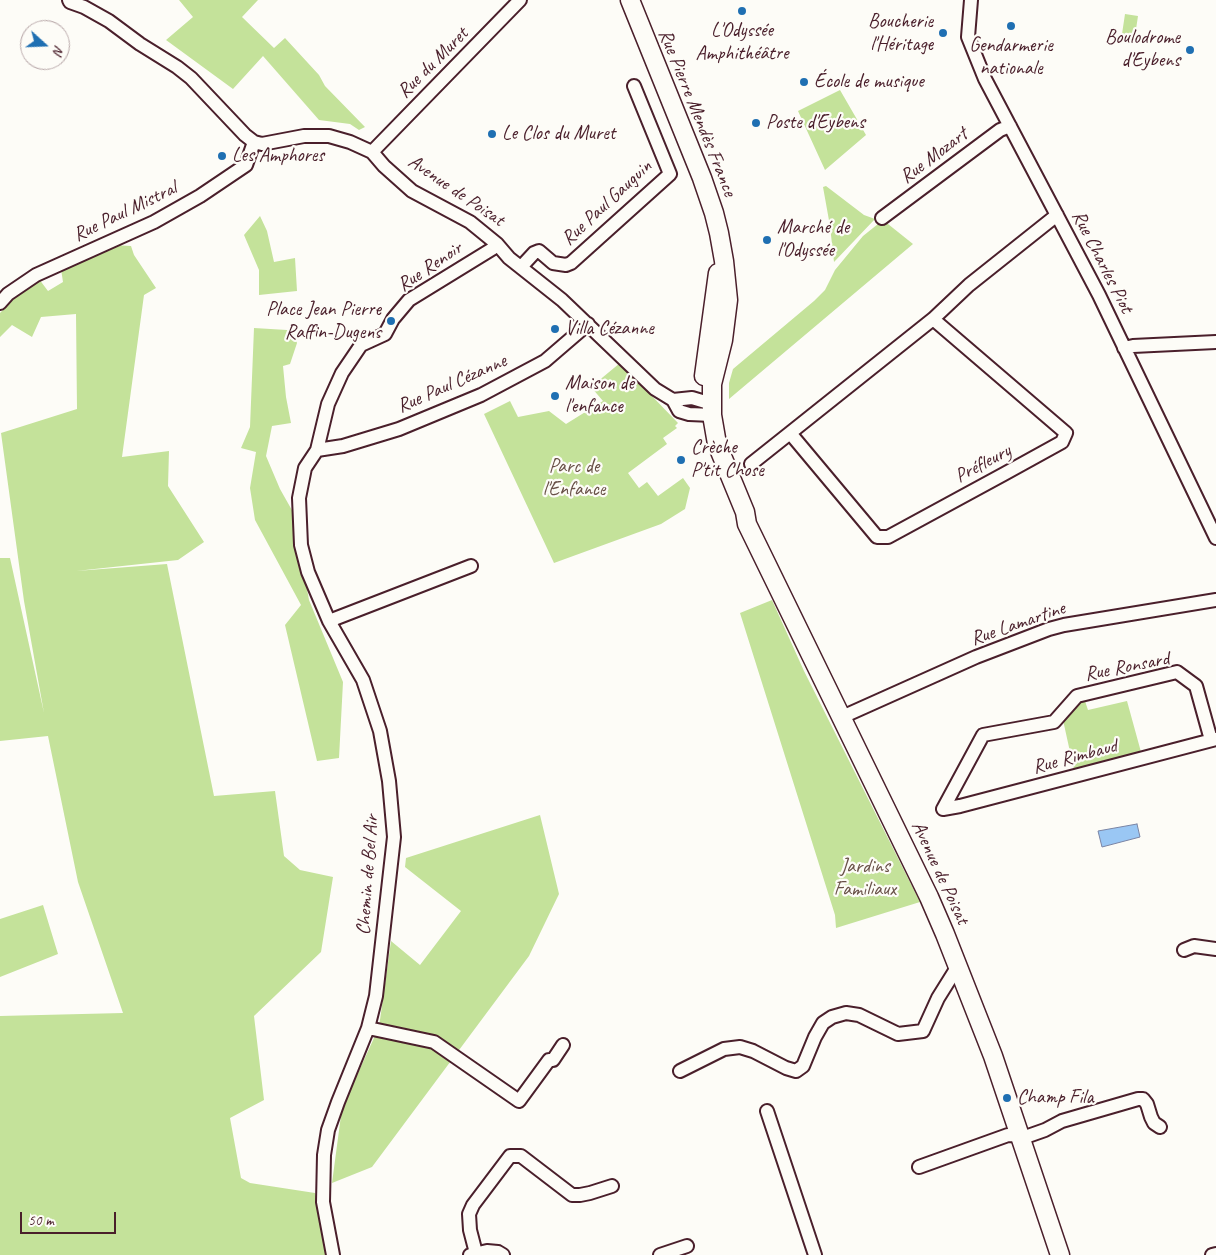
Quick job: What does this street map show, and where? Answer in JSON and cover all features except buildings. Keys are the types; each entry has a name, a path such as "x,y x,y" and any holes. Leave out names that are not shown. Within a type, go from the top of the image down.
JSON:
{"main road":[{"name":"Rue Pierre Mendès France","path":"630,0 702,178 714,213 724,261 728,300 723,340 708,409"},
{"name":"Avenue de Poisat","path":"708,409 717,444 745,512 747,524 929,896 987,1039 1060,1255"}],"street":[{"path":"69,0 109,21 192,78 245,135 254,142"},
{"name":"Rue du Muret","path":"372,152 520,0"},
{"name":"Rue Charles Piot","path":"971,0 967,28 969,42 985,79 1099,295 1216,538"},
{"name":"Rue Paul Gauguin","path":"521,267 534,253 540,251 553,263 566,265 571,263 670,174 634,86"},
{"name":"Rue Mozart","path":"882,218 1000,130 1010,126"},
{"name":"Avenue de Poisat","path":"254,142 262,144 304,136 329,136 350,142 372,152 407,187 470,222 497,244 509,258 544,284 588,324 655,389 673,400 692,398 708,409"},
{"name":"Rue Paul Mistral","path":"0,303 8,294 36,275 154,222 200,196 246,165 254,142"},
{"path":"751,464 933,319 969,285 1057,215"},
{"name":"Rue Renoir","path":"317,450 328,404 342,373 360,345 385,334 393,319 409,300 492,249 497,244"},
{"name":"Préfleury","path":"790,433 877,537 888,537 1062,442 1066,433 933,319"},
{"name":"Rue Paul Cézanne","path":"317,450 343,446 399,429 482,394 545,361 588,324"},
{"path":"1124,348 1216,342"},
{"name":"Chemin de Bel Air","path":"317,450 304,468 299,498 301,545 308,572 329,621 359,673 373,706 380,730 389,781 394,836 376,996 368,1028 328,1130 324,1155 323,1202 333,1255"},
{"path":"329,621 472,566"},
{"name":"Rue Lamartine","path":"842,717 976,657 1064,625 1216,600"},
{"name":"Rue Ronsard","path":"943,808 983,735 1054,722 1077,696 1177,672 1196,686 1214,739"},
{"name":"Rue Rimbaud","path":"943,808 960,806 1214,739"},
{"path":"1184,950 1194,946 1216,949"},
{"path":"680,1071 724,1049 740,1047 796,1071 803,1066 823,1023 832,1017 846,1013 859,1015 898,1034 923,1031 938,998 958,966"},
{"path":"368,1028 434,1042 519,1101 549,1060 554,1060 564,1045"},
{"path":"919,1167 1008,1135 1028,1136 1062,1121 1138,1098 1143,1099 1147,1104 1154,1123 1160,1127"},
{"path":"767,1111 815,1255"},
{"path":"504,1255 498,1252 487,1251 473,1254 470,1214 473,1205 510,1156 521,1156 572,1195 590,1193 612,1186"},
{"path":"660,1255 687,1246"},
{"path":"1212,1255 1216,1254"}],"green space":[{"path":"179,0 258,0 242,17 274,48 285,38 319,75 325,86 365,127 359,130 350,124 319,120 263,56 233,89 166,40 193,17"},
{"path":"1125,14 1138,16 1135,36 1122,34"},
{"path":"840,90 866,135 825,170 798,111"},
{"path":"826,186 864,215 875,219 834,262 823,187"},
{"path":"260,216 267,231 274,262 295,258 297,291 259,295 259,270 244,235"},
{"path":"883,220 913,244 729,399 729,383 733,369 814,301 825,290 835,270 863,236"},
{"path":"113,245 131,246 134,255 156,288 144,295 122,457 169,451 168,486 204,542 178,560 76,571 167,564 214,796 275,791 284,856 300,870 333,877 321,952 254,1016 264,1100 230,1118 241,1178 250,1183 315,1193 331,1255 0,1255 0,1016 123,1013 78,882 48,736 0,741 0,558 10,558 44,713 24,601 1,433 77,409 76,314 41,317 32,337 12,325 0,337 0,313 22,290 39,279 48,291 63,282 61,269"},
{"path":"254,328 287,330 294,334 297,343 290,364 283,366 291,423 272,426 266,456 280,489 293,512 309,600 343,682 339,758 317,761 285,625 301,605 255,520 250,488 256,452 241,448 250,427"},
{"name":"Parc de l'Enfance","path":"620,363 678,423 675,426 677,428 663,438 667,444 628,473 639,488 647,482 658,496 683,478 690,488 685,509 661,524 554,563 484,414 510,401 518,417 549,411 566,424 603,401 591,387"},
{"name":"Jardins Familiaux","path":"772,600 804,671 920,902 836,928 835,915 740,613"},
{"path":"1085,701 1088,710 1127,701 1141,752 1074,770 1063,720 1075,703"},
{"path":"540,815 559,894 529,956 372,1167 332,1183 342,1108 379,1027 391,941 420,965 461,911 405,867 406,858"},
{"path":"43,905 58,954 0,977 0,919"}],"water":[{"path":"1137,824 1140,837 1102,847 1098,831"}],"place":[{"name":"L'Odyssée Amphithéâtre","path":"742,11"},
{"name":"Gendarmerie nationale","path":"1011,26"},
{"name":"Boucherie l'Héritage","path":"943,33"},
{"name":"Boulodrome d'Eybens","path":"1190,50"},
{"name":"École de musique","path":"804,82"},
{"name":"Poste d'Eybens","path":"756,123"},
{"name":"Le Clos du Muret","path":"492,134"},
{"name":"Les Amphores","path":"222,156"},
{"name":"Marché de l'Odyssée","path":"767,240"},
{"name":"Place Jean Pierre Raffin-Dugens","path":"391,321"},
{"name":"Villa Cézanne","path":"555,329"},
{"name":"Maison de l'enfance","path":"555,396"},
{"name":"Crèche P'tit Chose","path":"681,460"},
{"name":"Champ Fila","path":"1007,1098"}]}
